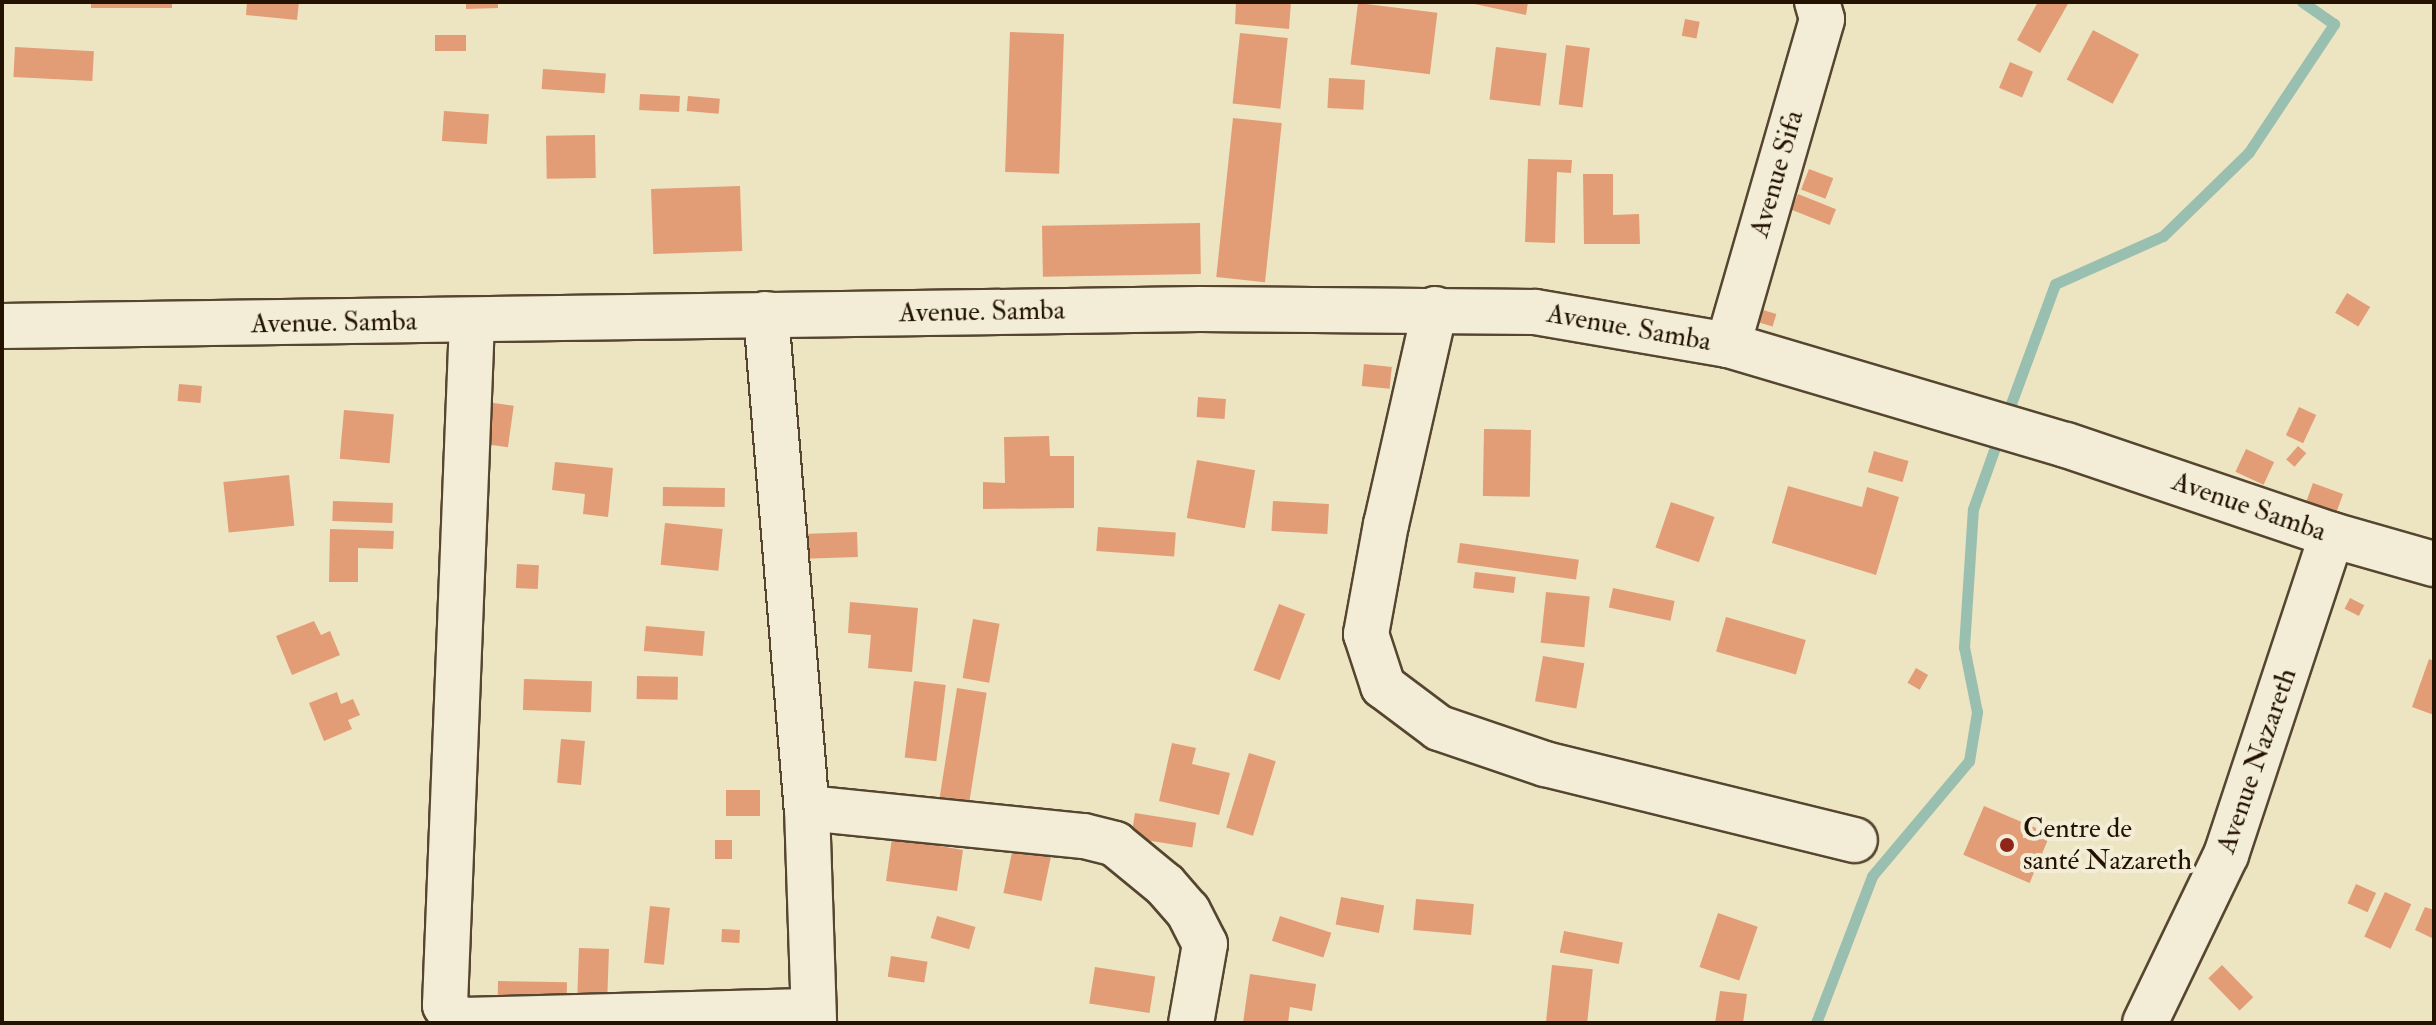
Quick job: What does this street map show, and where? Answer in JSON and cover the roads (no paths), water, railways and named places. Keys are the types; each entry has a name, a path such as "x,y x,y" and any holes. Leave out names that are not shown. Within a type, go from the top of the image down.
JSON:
{"street":[{"name":"Avenue Sifa","path":"1728,345 1822,19 1817,2"},
{"name":"Avenue. Samba","path":"2,326 766,314 1435,309 1535,312 1728,345 2066,445"},
{"path":"1435,309 1386,524 1366,634 1383,686 1439,728 1545,764 1855,840"},
{"path":"472,321 445,1005 452,1016 467,1020 813,1017 807,808 766,314"},
{"name":"Avenue Samba","path":"2066,445 2332,535 2430,560"},
{"name":"Avenue Nazareth","path":"2145,1023 2226,855 2332,535"},
{"path":"807,808 1084,836 1115,844 1165,885 1188,911 1205,944 1191,1023"}],"waterway":[{"path":"2005,420 2055,284 2163,236 2249,152 2334,24 2302,2"},
{"path":"1816,1023 1872,876 1969,761 1977,712 1964,647 1973,509 1999,436"}],"place":[{"name":"Centre de santé Nazareth","path":"2007,845"}]}
